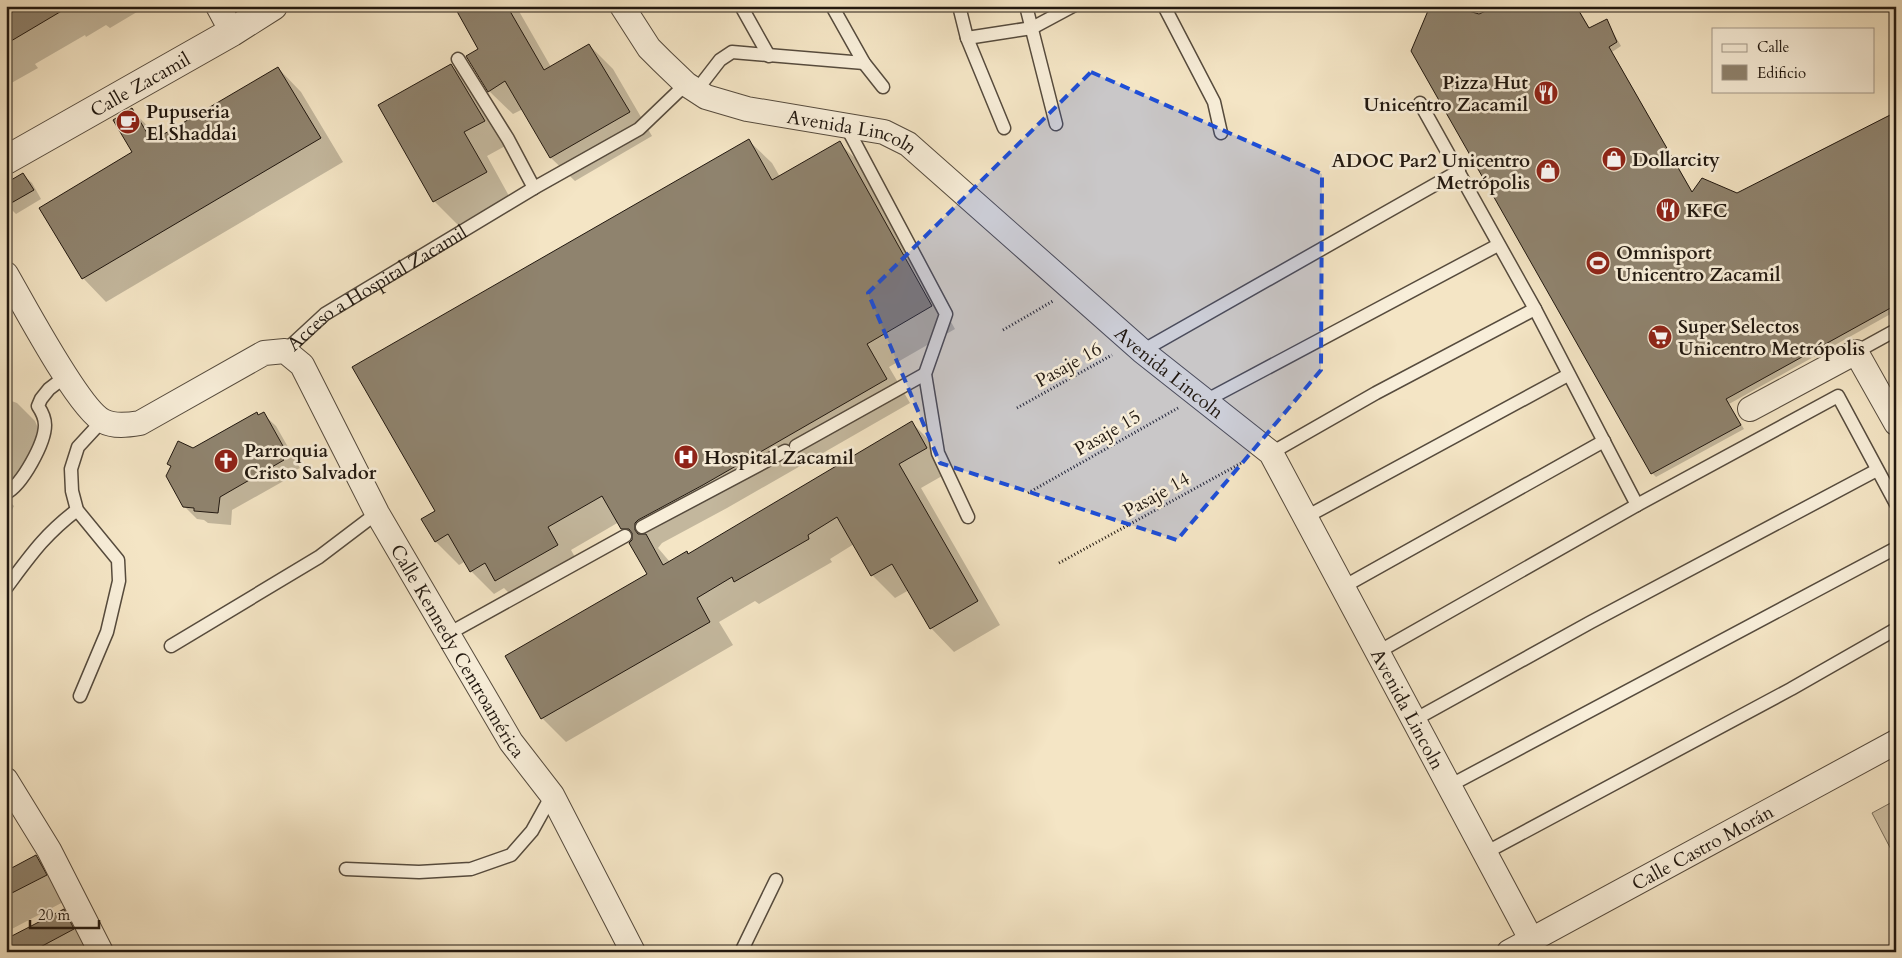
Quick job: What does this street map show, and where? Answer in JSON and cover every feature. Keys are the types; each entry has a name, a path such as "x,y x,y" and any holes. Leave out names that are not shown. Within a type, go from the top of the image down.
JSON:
{"street":[{"path":"218,6 232,32"},
{"name":"Calle Zacamil","path":"6,160 232,32 273,6"},
{"name":"Avenida Lincoln","path":"622,6 649,48 691,88 729,105 884,132 908,144 1138,347 1269,451 1531,940"},
{"path":"6,274 77,394 102,421"},
{"name":"Acceso a Hospital Zacamil","path":"102,421 122,426 140,423 264,352 285,351"},
{"name":"Calle Kennedy Centroamérica","path":"285,351 302,365 377,513 511,742 552,795 633,952"},
{"path":"1750,409 1856,352 1896,423"},
{"name":"Calle Castro Morán","path":"1509,952 1896,742"},
{"path":"6,780 49,850 101,952"}],"lane":[{"path":"741,6 769,56 864,63"},
{"path":"832,6 864,63 883,87"},
{"path":"959,6 967,38 1004,128"},
{"path":"1026,6 1056,124"},
{"path":"967,38 1032,28 1073,6"},
{"path":"1164,6 1214,102 1221,133"},
{"name":"Acceso a Hospital Zacamil","path":"285,351 325,314 534,188 639,129 691,88 728,54 737,52 769,56"},
{"path":"458,59 508,139 534,188"},
{"path":"1420,103 1534,309 1637,505"},
{"path":"846,126 946,314 925,374 938,453 968,517"},
{"path":"1138,347 1459,171"},
{"path":"1202,398 1498,245"},
{"path":"1269,451 1534,309"},
{"path":"1856,352 1896,330"},
{"path":"642,527 925,374"},
{"path":"1306,517 1568,374"},
{"path":"6,493 24,478 40,443 45,427 44,417 38,406 40,399 66,376"},
{"path":"1378,652 1637,505 1838,396 1896,504"},
{"path":"80,696 107,632 119,581 118,560 77,510 72,491 71,469 78,447 102,421"},
{"path":"1343,587 1604,441"},
{"path":"1414,720 1591,622 1877,470"},
{"path":"6,588 34,549 55,527 77,510"},
{"path":"171,646 318,557 377,513"},
{"path":"448,634 625,536"},
{"path":"1449,786 1896,548"},
{"path":"1485,853 1791,689 1896,629"},
{"path":"346,869 419,872 463,869 511,855 532,831 552,795"},
{"path":"741,952 776,880"}],"path":[{"path":"1003,330 1072,290"},
{"name":"Pasaje 16","path":"1017,408 1138,347"},
{"name":"Pasaje 15","path":"1028,493 1202,398"},
{"name":"Pasaje 14","path":"1059,563 1269,451"}],"highlighted area":[{"path":"1091,72 1322,174 1321,370 1177,540 940,463 868,293"}],"shaded area":[{"path":"1896,800 1896,859 1872,813"}],"building":[{"path":"6,6 70,6 6,44"},
{"path":"454,6 507,6 544,70 589,44 630,112 550,158 505,81 488,92 466,56 478,49"},
{"path":"1430,6 1451,6 1479,14 1497,6 1576,6 1589,28 1607,19 1617,42 1609,47 1692,192 1702,178 1737,193 1896,112 1896,305 1726,399 1741,425 1651,474 1411,51"},
{"path":"451,64 485,121 464,132 487,172 433,202 378,105"},
{"path":"278,67 321,138 82,279 39,208 132,152 113,120 132,108 152,141"},
{"path":"749,139 772,180 840,141 932,306 867,344 887,379 703,485 638,520 635,523 635,530 638,534 646,534 663,565 687,551 688,554 912,421 927,448 899,464 978,601 930,629 892,564 871,576 837,517 808,535 809,539 734,582 732,577 697,598 710,622 541,719 505,656 647,574 629,543 632,540 632,533 629,529 621,529 602,496 548,527 558,545 495,581 485,563 470,572 448,534 435,542 421,519 435,511 352,367"},
{"path":"23,173 34,190 6,206 6,183"},
{"name":"Parroquia Cristo Salvador","path":"257,412 258,415 264,412 288,455 282,458 284,460 220,497 218,513 194,511 194,508 183,507 166,476 171,466 167,464 178,441 193,448"},
{"path":"36,855 47,875 6,896 6,871"},
{"path":"64,909 74,929 31,952 6,952 6,939"}],"place":[{"name":"Pizza Hut Unicentro Zacamil","path":"1546,93"},
{"name":"Pupuseria El Shaddai","path":"128,122"},
{"name":"Dollarcity","path":"1614,159"},
{"name":"ADOC Par2 Unicentro Metrópolis","path":"1548,171"},
{"name":"KFC","path":"1668,210"},
{"name":"Omnisport Unicentro Zacamil","path":"1598,263"},
{"name":"Super Selectos Unicentro Metrópolis","path":"1660,337"},
{"name":"Hospital Zacamil","path":"686,457"},
{"name":"Parroquia Cristo Salvador","path":"226,461"}]}
